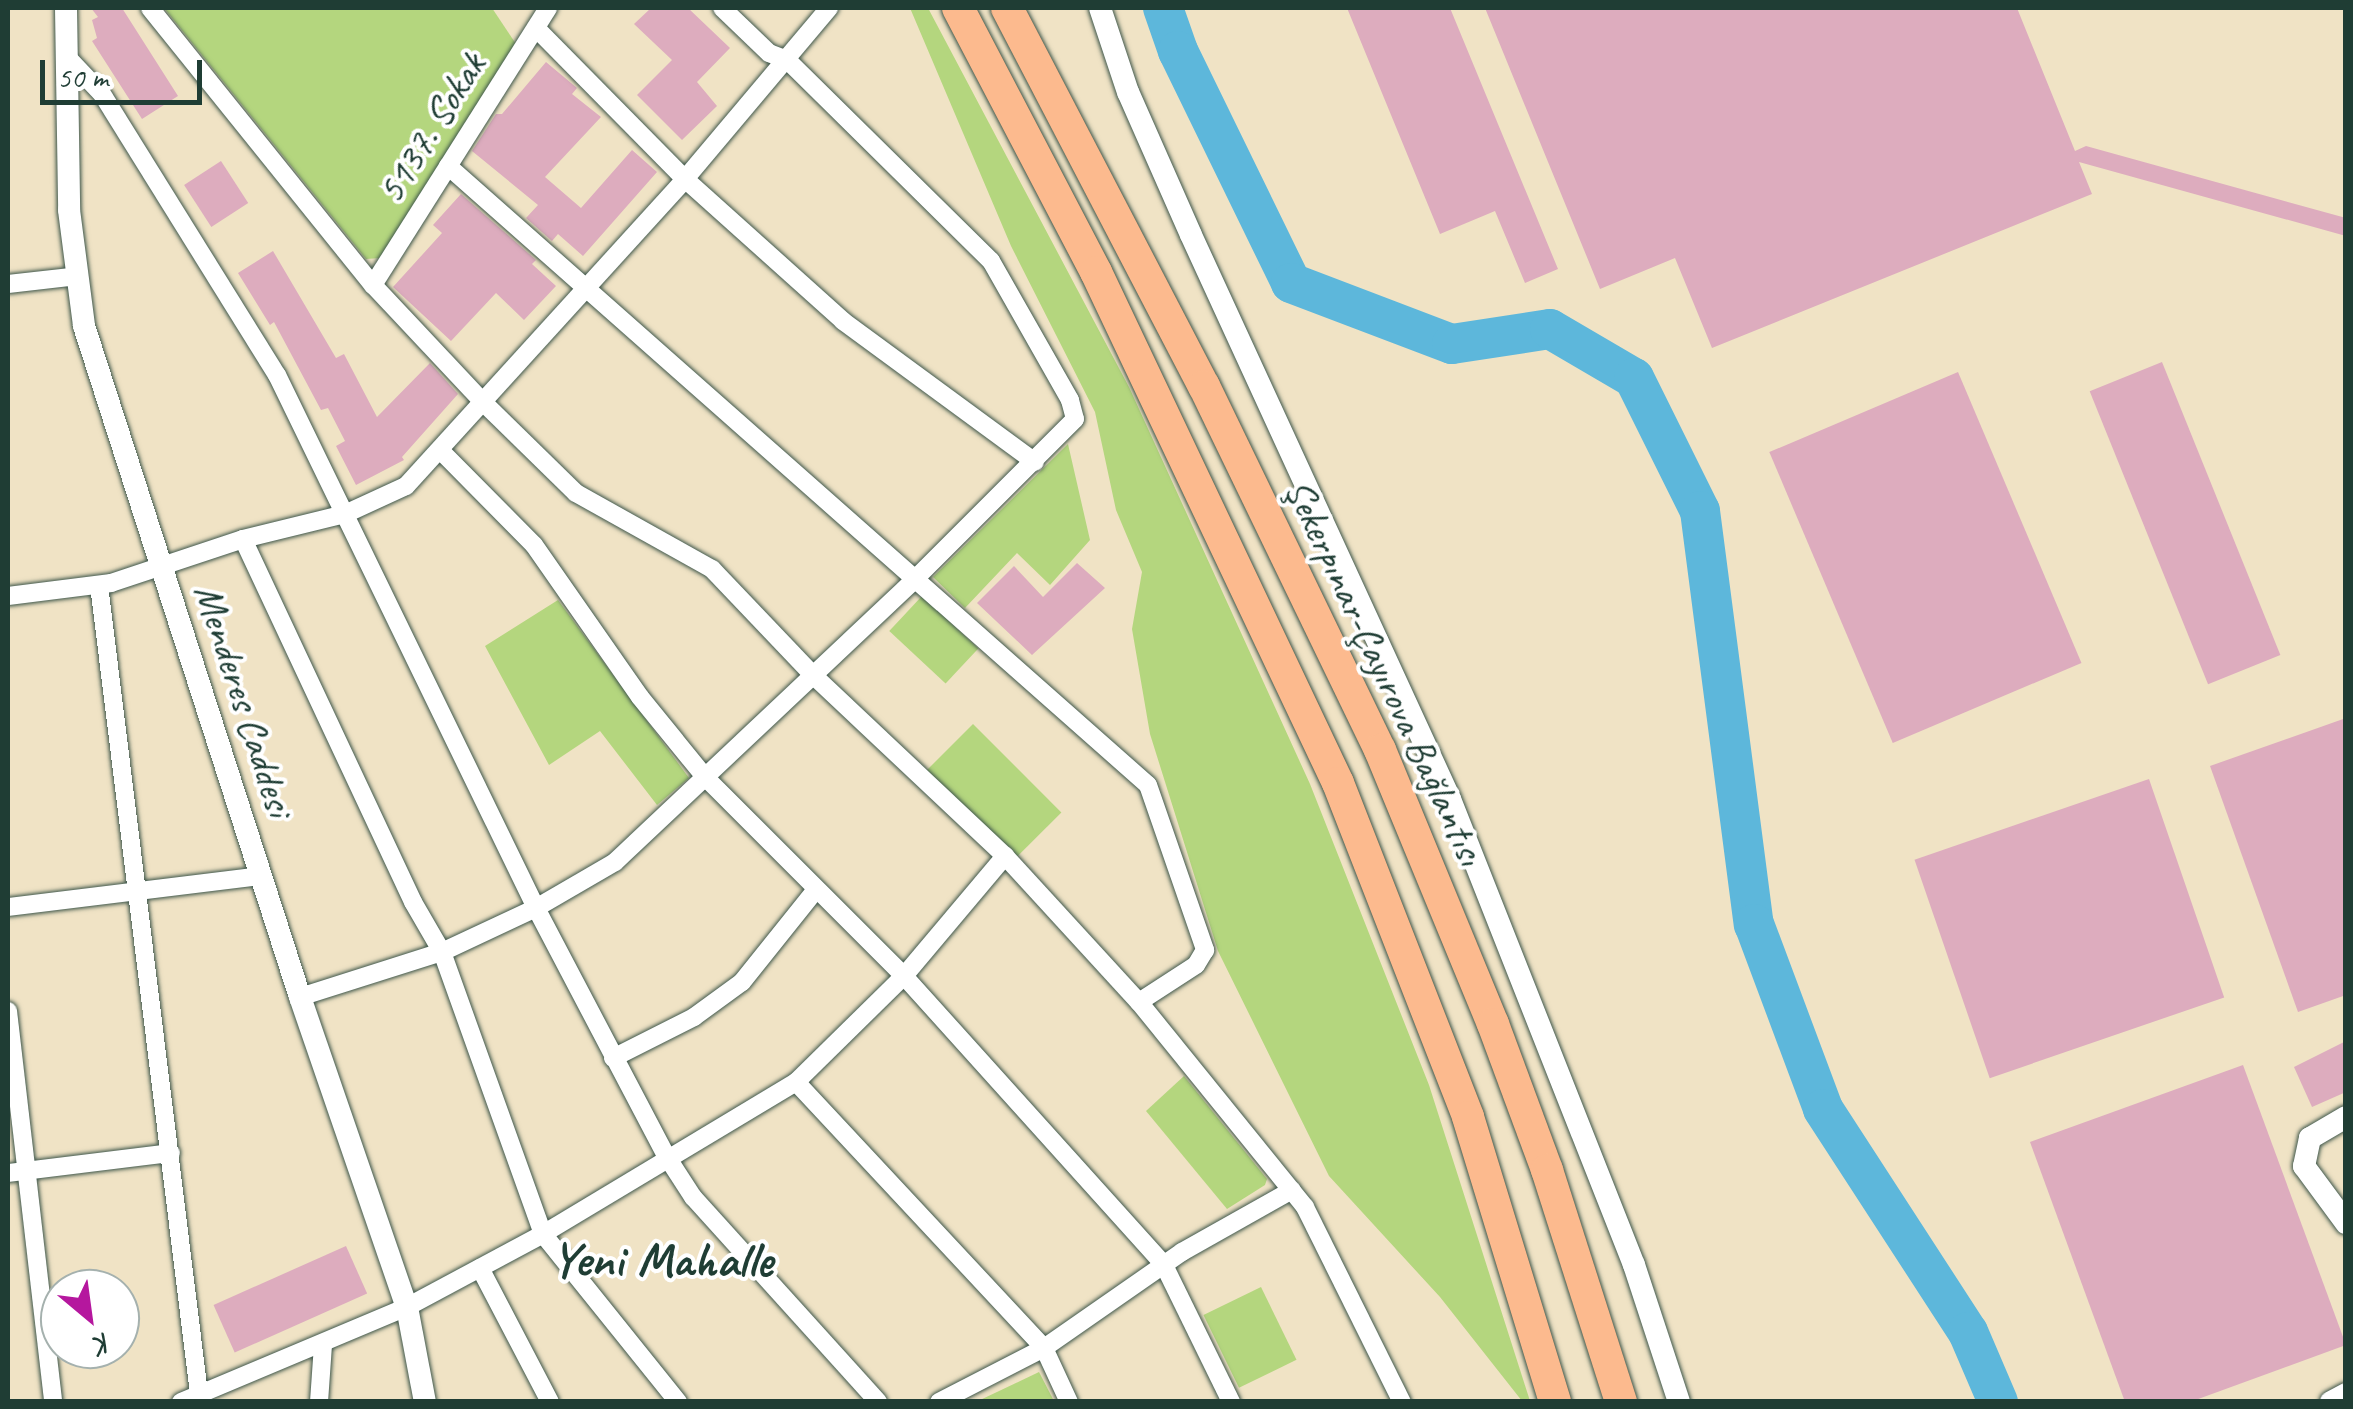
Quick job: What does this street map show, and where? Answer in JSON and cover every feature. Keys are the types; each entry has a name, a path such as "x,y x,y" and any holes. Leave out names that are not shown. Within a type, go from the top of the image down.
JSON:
{"highway":[{"path":"958,8 1096,272 1338,784 1468,1117 1555,1402"},
{"name":"Şekerpınar-Çayırova Bağlantısı","path":"1007,8 1204,386 1380,750 1500,1042 1547,1170 1620,1402"}],"street":[{"name":"Menderes Caddesi","path":"66,8 69,210 84,326 300,997 407,1307 425,1402"},
{"path":"150,8 372,285 483,402 576,492 712,569 813,675 1004,856 1140,1002 1317,1226 1402,1402"},
{"name":"5137. Sokak","path":"372,285 548,8"},
{"path":"300,997 442,952 536,908 616,862 913,581 1075,420 1074,409 991,261 787,60 768,53 722,8"},
{"path":"8,596 100,585 162,568 243,538 345,514 406,486 684,179 829,8"},
{"path":"1100,8 1128,92 1450,799 1634,1264 1678,1402"},
{"path":"536,28 684,179 843,321 1036,462"},
{"path":"768,53 771,79"},
{"path":"66,56 102,94 244,318 345,514 536,908 668,1157 693,1197 878,1402"},
{"path":"448,166 1148,786 1205,950 1196,966 1140,1002"},
{"path":"8,284 78,276"},
{"path":"441,451 534,545 640,697 705,777 904,976 1164,1265 1231,1402"},
{"path":"243,538 412,902 442,952 544,1234 678,1402"},
{"path":"100,585 200,1398"},
{"path":"182,1402 200,1398 407,1307 544,1234 796,1082 904,976 1004,856"},
{"path":"8,907 261,876"},
{"path":"613,1058 694,1017 742,982 814,890"},
{"path":"8,1011 17,1172 52,1402"},
{"path":"796,1082 1044,1348 1069,1402"},
{"path":"2346,1118 2310,1138 2304,1166 2346,1224"},
{"path":"17,1172 171,1153"},
{"path":"940,1402 1044,1348 1164,1265 1292,1190"},
{"path":"480,1268 550,1402"},
{"path":"319,1402 323,1345"},
{"path":"2331,1402 2346,1394"}],"green space":[{"path":"164,8 492,8 516,44 381,258 366,259"},
{"path":"910,8 928,8 1129,387 1310,784 1429,1085 1530,1401 1522,1401 1440,1297 1329,1176 1218,951 1150,734 1132,629 1142,572 1116,510 1095,412 1011,246"},
{"path":"1068,444 1090,540 1050,585 1017,553 965,608 933,577"},
{"path":"922,596 978,649 946,684 889,631"},
{"path":"558,600 689,778 657,805 600,731 549,765 485,646"},
{"path":"973,724 1061,812 1011,863 923,774"},
{"path":"1184,1076 1267,1179 1265,1185 1227,1209 1146,1111"},
{"path":"1261,1287 1297,1360 1239,1388 1203,1315"},
{"path":"1039,1372 1054,1401 978,1401"}],"building":[{"path":"91,8 122,8 178,96 142,119 92,41 97,38 92,20 98,17"},
{"path":"651,8 688,8 730,48 697,82 717,106 682,140 637,95 672,60 634,24"},
{"path":"1347,8 1450,8 1558,269 1525,283 1495,211 1440,234"},
{"path":"1485,8 2017,8 2075,151 2086,146 2346,218 2346,236 2079,162 2092,194 1712,348 1675,258 1600,289"},
{"path":"546,62 577,88 572,94 601,117 545,177 581,208 632,150 657,172 583,256 558,234 552,241 526,218 538,205 472,151 496,114 502,114"},
{"path":"221,161 248,203 211,227 184,185"},
{"path":"461,194 536,260 532,264 556,286 524,320 496,293 451,341 393,287 442,233 433,225"},
{"path":"273,251 336,358 344,354 377,417 430,363 458,394 402,457 404,460 356,485 336,446 345,441 328,408 321,410 274,322 270,325 238,273"},
{"path":"2162,362 2280,655 2208,684 2090,391"},
{"path":"1958,372 2081,663 1893,743 1769,452"},
{"path":"1077,563 1105,588 1032,655 977,603 1014,566 1043,597"},
{"path":"2346,718 2346,995 2298,1012 2210,766"},
{"path":"2149,779 2224,997 1990,1078 1915,860"},
{"path":"2346,1041 2346,1092 2312,1107 2294,1067"},
{"path":"2243,1065 2346,1345 2190,1402 2125,1402 2030,1142"},
{"path":"346,1246 367,1294 235,1352 214,1305"}],"waterway":[{"path":"1163,8 1178,51 1291,283 1452,344 1550,329 1634,378 1700,511 1754,924 1823,1109 1968,1332 1998,1402"}],"district":[{"name":"Yeni Mahalle","path":"662,1260"}]}
